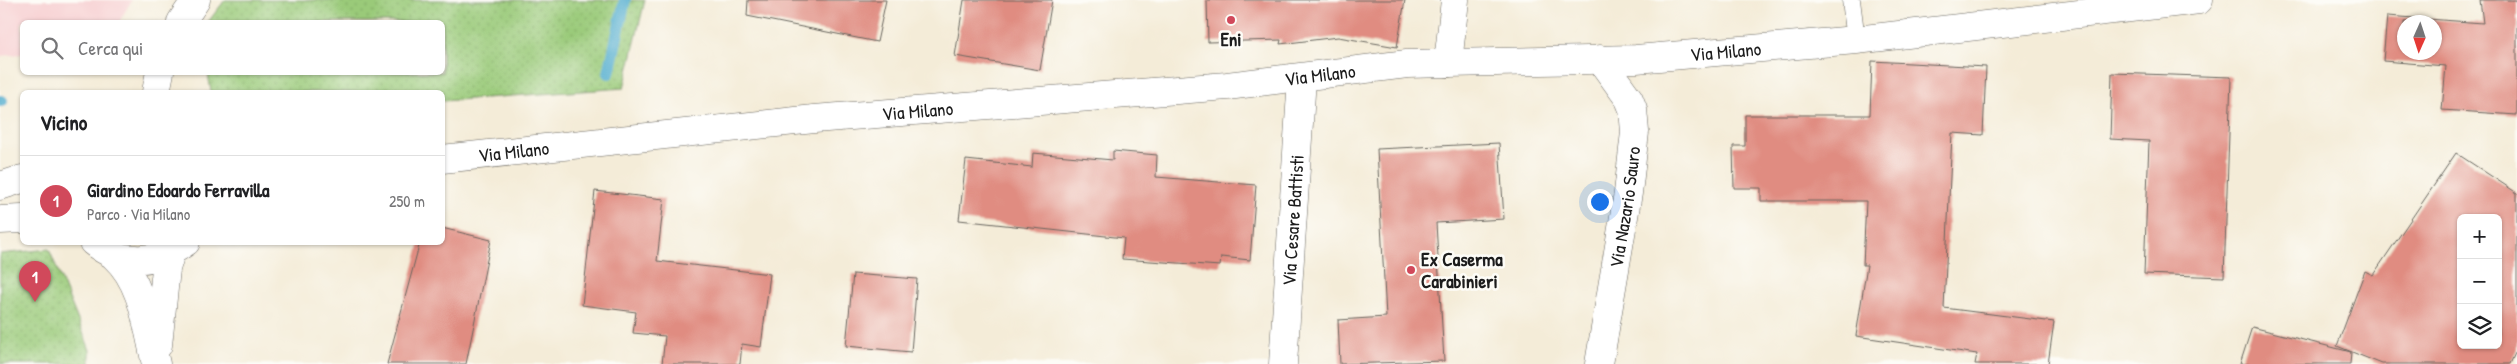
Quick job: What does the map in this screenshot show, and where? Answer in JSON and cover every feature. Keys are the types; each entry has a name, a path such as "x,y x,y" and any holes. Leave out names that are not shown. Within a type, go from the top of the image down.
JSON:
{"street":[{"path":"182,20 196,0"},
{"path":"1448,63 1455,0"},
{"name":"Via Milano","path":"445,159 814,119 1217,87 1407,64 1636,59 1856,40 2199,0"},
{"name":"Via Nazario Sauro","path":"1599,364 1628,193 1635,132 1633,109 1629,99 1600,59"},
{"path":"156,90 159,75"},
{"name":"Via Cesare Battisti","path":"1283,364 1302,78"},
{"path":"0,186 20,181"},
{"path":"0,220 20,219"},
{"path":"103,249 143,260 178,247"},
{"path":"156,364 164,287 178,247"},
{"path":"103,249 130,273 142,307 156,364"}],"lane":[{"path":"1851,0 1856,40"}],"shaded area":[{"path":"0,0 132,0 120,20 20,20 20,54 0,56"}],"green space":[{"path":"225,0 645,0 624,88 445,101 445,90 211,90 208,75 445,75 445,20 210,20"},
{"path":"49,249 90,350 90,364 0,364 0,254"}],"building":[{"path":"748,0 886,0 877,42 747,16"},
{"path":"964,0 1052,0 1040,70 955,56"},
{"path":"1207,0 1405,0 1397,47 1338,37 1280,44 1281,40 1208,42"},
{"path":"2480,0 2517,0 2517,115 2442,110 2446,66 2383,61 2387,16 2397,17 2397,60 2442,60 2442,20 2483,23"},
{"path":"1872,61 1986,67 1983,135 1952,133 1944,308 2054,322 2048,364 1975,364 1977,354 1856,336 1867,265 1863,265 1866,201 1761,201 1761,188 1734,188 1733,146 1745,146 1745,115 1870,115"},
{"path":"2112,73 2231,77 2224,277 2144,274 2149,141 2110,139"},
{"name":"Ex Caserma Carabinieri","path":"1499,143 1504,219 1436,223 1444,361 1340,364 1338,320 1386,317 1377,149"},
{"path":"1113,151 1157,155 1156,177 1256,185 1250,260 1221,257 1220,266 1122,259 1124,238 959,220 966,160 1032,167 1033,153 1113,160"},
{"path":"2456,153 2517,193 2517,349 2510,364 2382,364 2337,346 2365,271 2373,275"},
{"path":"595,191 664,199 657,261 770,274 761,347 742,344 740,364 662,364 665,336 633,333 636,312 582,305"},
{"path":"445,229 491,240 466,364 387,364 419,245 445,245"},
{"path":"853,274 917,279 911,352 846,346"},
{"path":"2252,327 2351,352 2350,364 2240,364"}],"waterway":[{"path":"609,73 625,0"}],"place":[{"name":"Eni","path":"1231,20"},
{"name":"Ex Caserma Carabinieri","path":"1411,270"},
{"name":"Giardino Edoardo Ferravilla","path":"35,302"}]}
